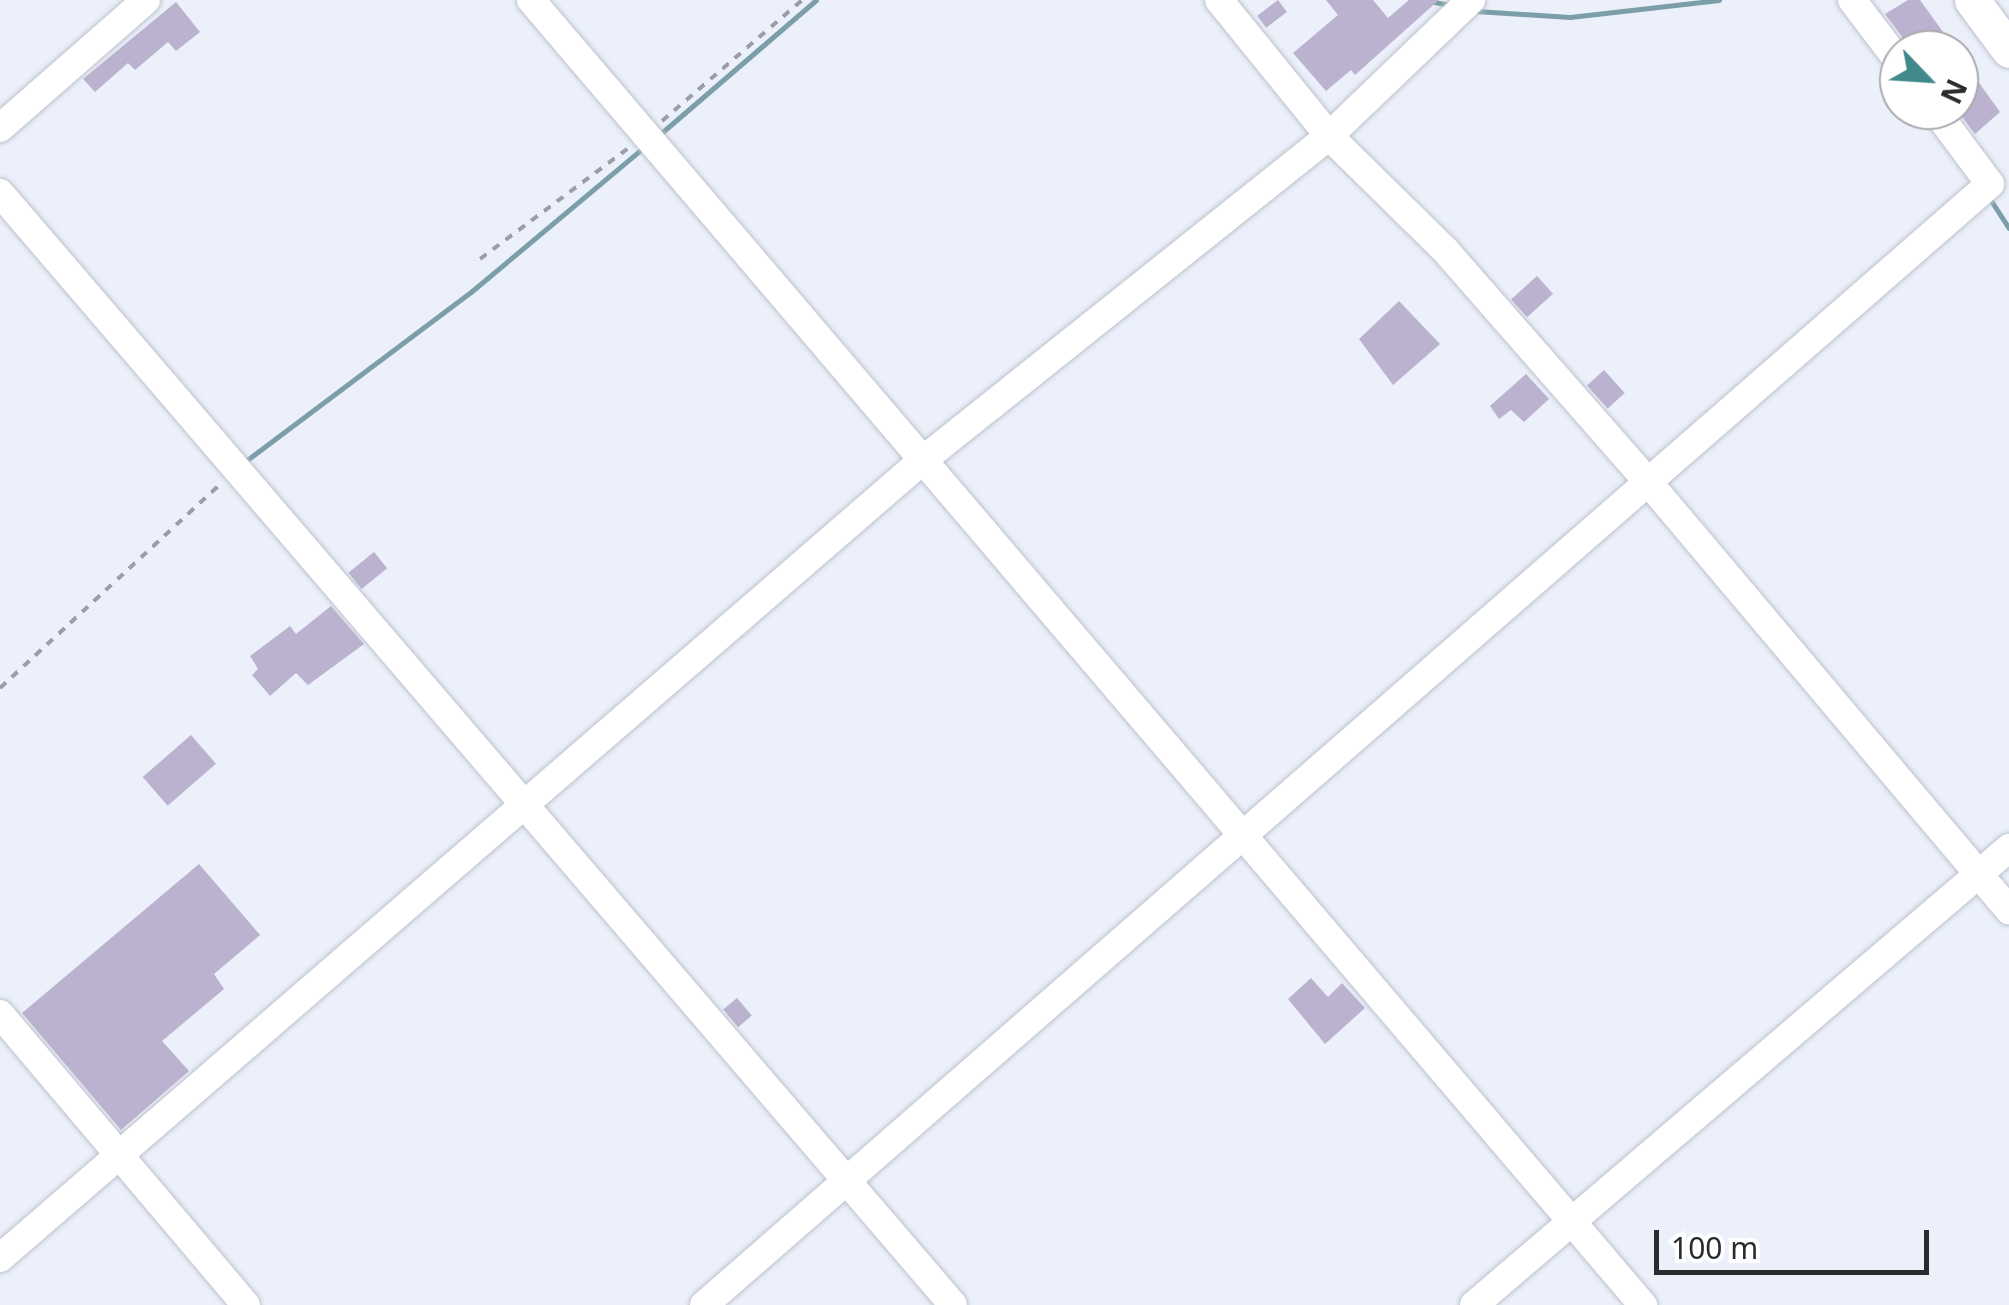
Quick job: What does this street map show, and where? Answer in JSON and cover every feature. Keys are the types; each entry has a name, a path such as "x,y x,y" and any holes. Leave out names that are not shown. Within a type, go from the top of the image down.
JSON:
{"main road":[{"path":"1972,0 2009,50"}],"street":[{"path":"0,128 146,0"},
{"path":"532,0 922,460 1246,832 1643,1305"},
{"path":"1218,0 1329,136 1445,250 1649,483 2009,910"},
{"path":"0,1258 528,807 922,460 1329,136 1471,0"},
{"path":"1852,0 1879,36"},
{"path":"704,1305 842,1178 1990,184 1950,130"},
{"path":"0,193 952,1305"},
{"path":"1474,1305 2009,848"},
{"path":"0,1014 122,1152 246,1305"}],"path":[{"path":"0,688 237,468"}],"building":[{"path":"1278,0 1287,12 1266,28 1257,16"},
{"path":"1326,0 1373,0 1388,18 1409,0 1439,0 1355,75 1351,70 1326,91 1293,53 1338,15"},
{"path":"1908,0 1920,0 1942,30 1897,30 1885,14"},
{"path":"176,2 200,32 176,51 168,42 135,70 128,63 95,92 83,79"},
{"path":"1979,83 2000,112 1975,134 1972,130 1979,130"},
{"path":"1537,276 1553,294 1527,317 1511,299"},
{"path":"1399,301 1440,344 1393,385 1359,339"},
{"path":"1604,370 1625,393 1608,408 1587,385"},
{"path":"1526,374 1549,399 1524,422 1511,410 1499,419 1490,406"},
{"path":"374,552 387,568 362,589 348,573"},
{"path":"331,606 364,644 308,685 296,673 270,696 252,675 258,669 250,656 290,626 296,634"},
{"path":"191,735 216,764 168,806 143,777"},
{"path":"199,864 260,935 214,974 224,989 162,1041 189,1071 121,1130 22,1013"},
{"path":"1311,978 1328,997 1342,983 1365,1008 1325,1044 1288,999"},
{"path":"737,998 752,1016 738,1027 723,1010"}],"waterway":[{"path":"659,135 816,0"},
{"path":"1424,0 1450,5"},
{"path":"1476,11 1570,17 1719,0"},
{"path":"243,463 472,291 643,148"},
{"path":"1988,196 2009,228"}]}
